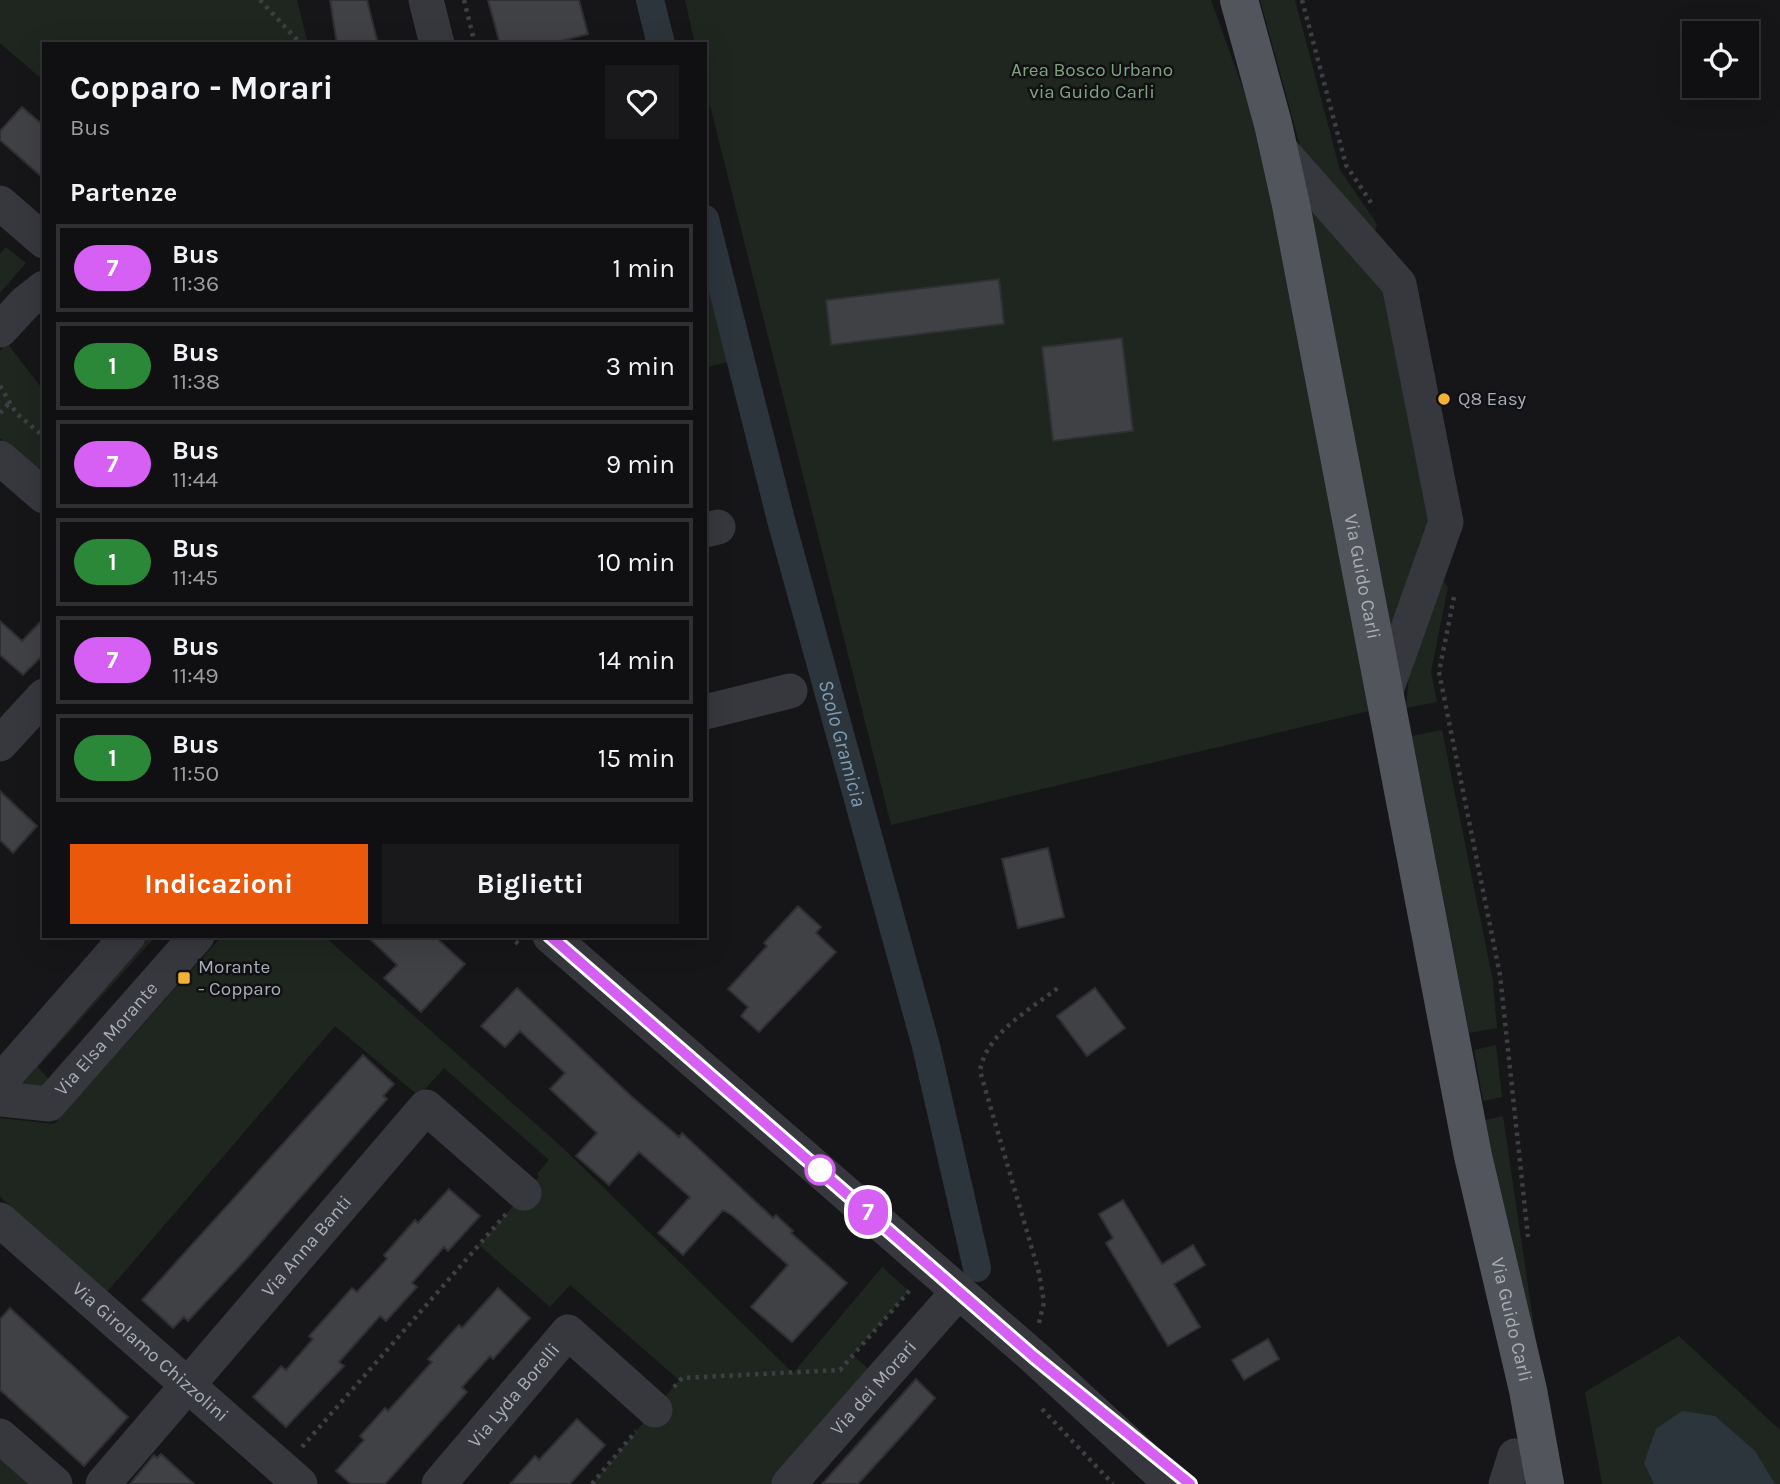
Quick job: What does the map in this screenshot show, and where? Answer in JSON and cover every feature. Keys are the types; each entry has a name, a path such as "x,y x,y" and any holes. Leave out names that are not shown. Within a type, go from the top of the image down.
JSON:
{"main road":[{"name":"Via Guido Carli","path":"1239,0 1279,148 1473,1156 1528,1390 1545,1484"},
{"name":"Via Guido Carli","path":"1473,1156 1514,1475"}],"street":[{"path":"426,0 436,42"},
{"path":"1279,148 1399,284 1446,522 1385,693"},
{"path":"0,203 42,239"},
{"path":"0,330 25,303 42,290"},
{"path":"14,471 42,494"},
{"path":"707,712 790,691"},
{"path":"0,744 42,698"},
{"path":"0,1082 126,938"},
{"name":"Via Elsa Morante","path":"0,1099 49,1104 195,938"},
{"path":"552,938 1028,1351 1190,1484"},
{"name":"Via Anna Banti","path":"103,1484 426,1107 524,1193"},
{"name":"Via Girolamo Chizzolini","path":"0,1220 292,1477"},
{"name":"Via dei Morari","path":"789,1484 959,1291"},
{"name":"Via Lyda Borelli","path":"439,1484 568,1332 654,1410"},
{"path":"1028,1351 1083,1427 1138,1484"},
{"path":"1028,1351 1172,1484"},
{"path":"0,1436 55,1484"}],"path":[{"path":"260,0 299,42"},
{"path":"464,0 474,42"},
{"path":"1302,0 1346,165 1385,224 1382,240 1373,254"},
{"path":"0,386 16,413 42,435"},
{"path":"0,413 10,402"},
{"path":"1431,563 1446,569 1457,583 1439,672 1500,975 1520,1188 1529,1242"},
{"path":"1028,1351 1044,1302 1039,1273 980,1072 983,1053 996,1037 1059,987"},
{"path":"292,1477 524,1193"},
{"path":"592,1484 682,1378 839,1370 914,1286"}],"green space":[{"path":"0,0 297,0 307,40 42,42 42,79 0,43"},
{"name":"Area Bosco Urbano via Guido Carli","path":"685,0 1211,0 1258,130 1369,711 891,825 707,94 707,42 695,42"},
{"path":"1260,0 1295,0 1340,170 1377,224 1372,242 1301,149"},
{"path":"1306,196 1387,284 1434,521 1391,637"},
{"path":"6,247 26,263 0,293 0,254"},
{"path":"707,267 731,361 707,367"},
{"path":"7,343 42,388 42,469 32,465 0,438 0,351"},
{"path":"1437,574 1448,587 1431,672 1437,702 1406,708 1410,664"},
{"path":"1442,730 1493,981 1497,1028 1469,1033 1412,736"},
{"path":"138,938 154,938 38,1067 51,1082 41,1091 9,1083"},
{"path":"220,938 326,938 563,1148 793,1373 882,1267 909,1291 853,1355 874,1374 777,1484 592,1484 679,1380 570,1285 550,1307 479,1245 539,1177 537,1174 549,1160 444,1068 419,1096 335,1026 107,1292 0,1197 0,1118 54,1124"},
{"path":"1496,1045 1502,1097 1483,1101 1474,1050"},
{"path":"1503,1116 1555,1469 1485,1120"},
{"path":"1679,1336 1780,1430 1780,1484 1602,1484 1585,1392"},
{"path":"0,1450 38,1484 0,1484"}],"shaded area":[{"path":"1682,1411 1715,1416 1755,1451 1775,1484 1654,1484 1644,1463 1656,1429"}],"building":[{"path":"330,0 367,0 378,42 337,42"},
{"path":"488,0 579,0 588,34 557,42 499,42"},
{"path":"22,107 42,124 42,177 0,140 0,131"},
{"path":"999,279 1004,324 831,345 826,300"},
{"path":"1122,338 1133,431 1053,441 1042,347"},
{"path":"42,620 42,656 23,675 0,655 0,621 22,641"},
{"path":"0,791 37,826 13,853 0,840"},
{"path":"1048,848 1064,917 1018,928 1002,859"},
{"path":"798,906 821,927 816,933 836,952 759,1032 741,1016 748,1007 728,989 767,946 764,943"},
{"path":"369,938 436,938 465,964 421,1012 384,978 397,965"},
{"path":"517,988 631,1096 679,1137 682,1133 773,1218 776,1215 793,1231 791,1233 847,1283 792,1342 751,1307 788,1265 733,1216 723,1210 683,1255 658,1233 690,1197 639,1152 609,1185 576,1156 597,1133 550,1089 565,1073 520,1031 505,1047 481,1026"},
{"path":"1095,988 1125,1028 1087,1056 1057,1016"},
{"path":"363,1055 394,1084 383,1096 387,1099 249,1256 188,1321 184,1317 173,1328 142,1300"},
{"path":"449,1189 480,1216 448,1251 444,1247 412,1283 417,1287 386,1321 380,1316 339,1362 344,1366 286,1427 253,1397 281,1366 286,1370 313,1339 309,1336 352,1288 357,1292 387,1259 384,1255 415,1220 418,1223"},
{"path":"1123,1200 1162,1264 1193,1245 1205,1265 1174,1284 1200,1327 1168,1346 1106,1243 1113,1238 1099,1214"},
{"path":"498,1288 530,1318 493,1359 490,1356 462,1387 467,1392 385,1484 351,1484 336,1471 364,1440 360,1436 385,1408 388,1411 432,1362 428,1359 459,1325 462,1328"},
{"path":"10,1308 128,1417 84,1466 0,1390 0,1319"},
{"path":"1268,1339 1279,1359 1244,1380 1232,1360"},
{"path":"916,1379 935,1398 908,1429 858,1484 822,1484"},
{"path":"577,1419 605,1445 570,1484 510,1484 535,1456 539,1460"},
{"path":"161,1454 194,1484 130,1484 154,1455 157,1458"}],"waterway":[{"name":"Scolo Gramicia","path":"650,0 660,42"},
{"name":"Scolo Gramicia","path":"707,227 781,520 926,1046 977,1268"}],"bus line":[{"name":"7","path":"552,938 1034,1357 1190,1484"}],"place":[{"name":"Q8 Easy","path":"1444,399"},
{"name":"Morante - Copparo","path":"184,978"}]}
